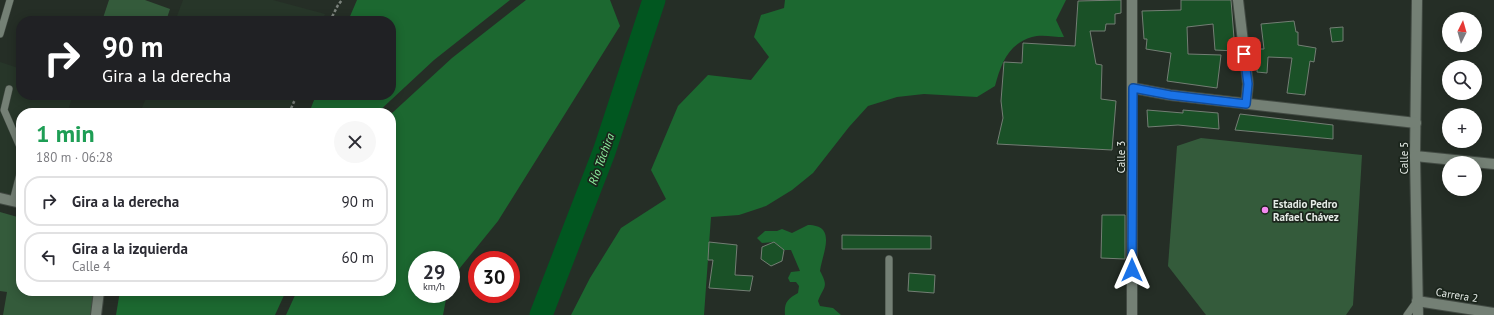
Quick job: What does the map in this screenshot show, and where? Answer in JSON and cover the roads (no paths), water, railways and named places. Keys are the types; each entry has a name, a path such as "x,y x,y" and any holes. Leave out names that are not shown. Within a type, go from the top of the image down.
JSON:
{"street":[{"name":"Calle 3","path":"1132,0 1132,315"},
{"path":"1238,0 1248,84 1246,104"},
{"name":"Calle 5","path":"1417,0 1415,156 1418,315"},
{"path":"1133,88 1170,95 1416,123"},
{"path":"1415,156 1494,164"},
{"path":"0,198 16,202"},
{"path":"96,315 98,296"},
{"name":"Carrera 2","path":"1417,301 1494,313"}],"lane":[{"path":"0,34 10,0"},
{"path":"9,89 4,110 16,138"},
{"path":"889,259 889,315"},
{"path":"1407,315 1417,301"}],"waterway":[{"name":"Río Táchira","path":"541,315 604,152 654,0"}],"place":[{"name":"Estadio Pedro Rafael Chávez","path":"1265,210"}]}
